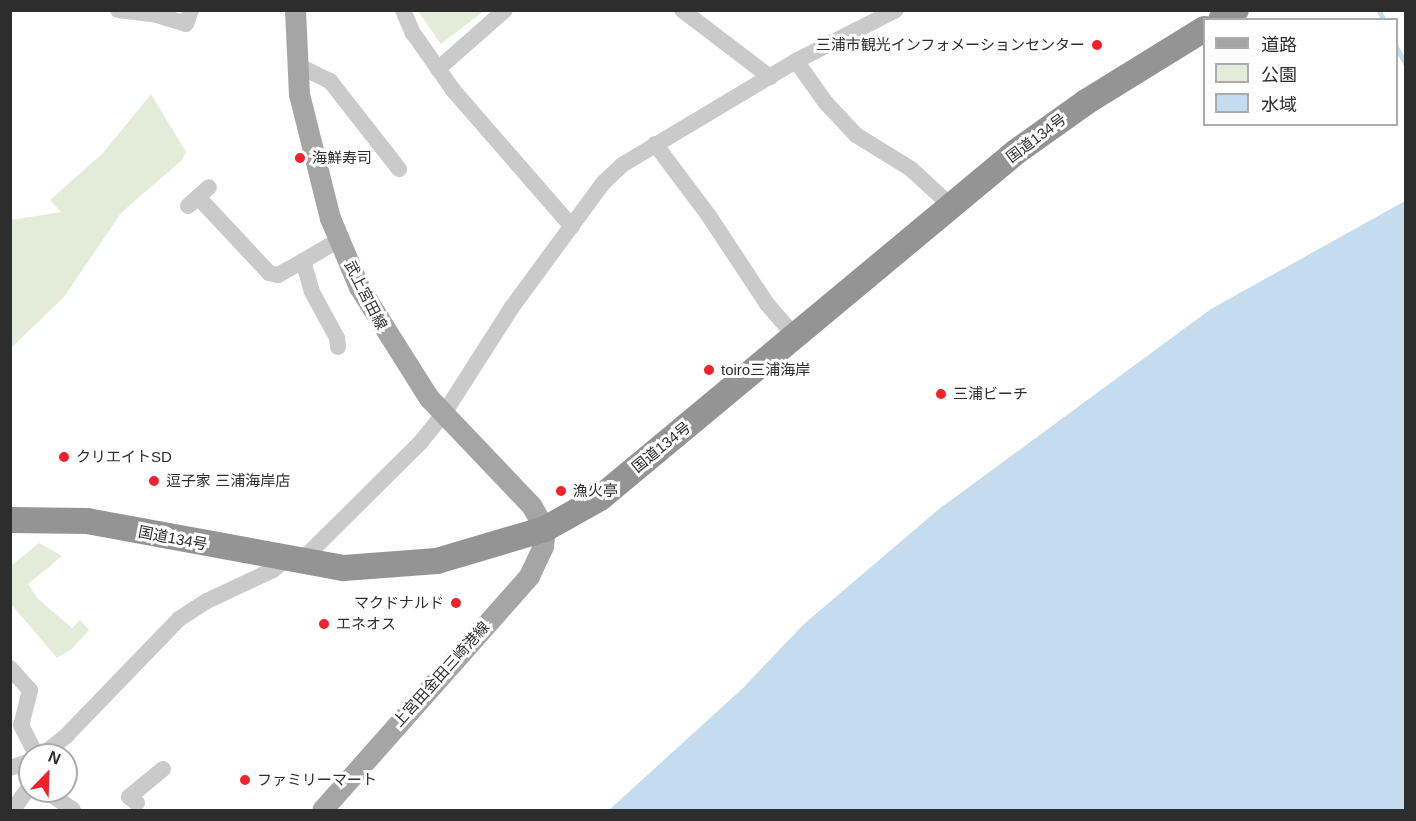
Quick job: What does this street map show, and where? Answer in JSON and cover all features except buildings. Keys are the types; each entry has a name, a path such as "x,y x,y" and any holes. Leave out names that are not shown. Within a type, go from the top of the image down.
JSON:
{"highway":[{"name":"国道134号","path":"10,520 87,521 344,568 437,561 544,530 600,498 951,205 1053,124 1203,30"}],"main road":[{"name":"武上宮田線","path":"295,10 299,94 339,240 384,331 444,415 531,505 544,530"},
{"name":"上宮田金田三崎港線","path":"322,810 529,576 543,546 544,530"}],"street":[{"path":"118,10 186,24 191,10"},
{"path":"403,10 438,69 482,126 572,227"},
{"path":"438,69 505,10"},
{"path":"682,10 770,77"},
{"path":"53,743 179,619 207,601 294,560 420,443 444,415 512,306 603,183 655,144 796,61 896,10"},
{"path":"796,61 826,103 856,135 911,169 951,205"},
{"path":"297,65 330,81 399,169"},
{"path":"655,144 709,216 768,304 794,335"},
{"path":"198,197 269,273 278,275 339,240"},
{"path":"303,261 312,292 337,338 338,347"},
{"path":"14,677 30,690 21,725 34,743"},
{"path":"137,808 129,797 163,770"}],"green space":[{"path":"418,11 484,11 441,44"},
{"path":"151,94 186,152 182,160 121,213 64,297 11,348 11,220 61,212 50,200 103,153"},
{"path":"39,543 62,556 28,584 38,599 72,628 80,620 89,630 72,649 57,658 11,604 11,566"}],"water":[{"path":"1405,201 1405,810 609,810 743,688 804,624 939,509 1211,309"}],"waterway":[{"path":"1379,10 1383,18"},
{"path":"1398,50 1406,64"}],"place":[{"name":"三浦市観光インフォメーションセンター","path":"1097,45"},
{"name":"海鮮寿司","path":"300,158"},
{"name":"toiro三浦海岸","path":"709,370"},
{"name":"三浦ビーチ","path":"941,394"},
{"name":"クリエイトSD","path":"64,457"},
{"name":"逗子家 三浦海岸店","path":"154,481"},
{"name":"漁火亭","path":"561,491"},
{"name":"マクドナルド","path":"456,603"},
{"name":"エネオス","path":"324,624"},
{"name":"ファミリーマート","path":"245,780"}]}
